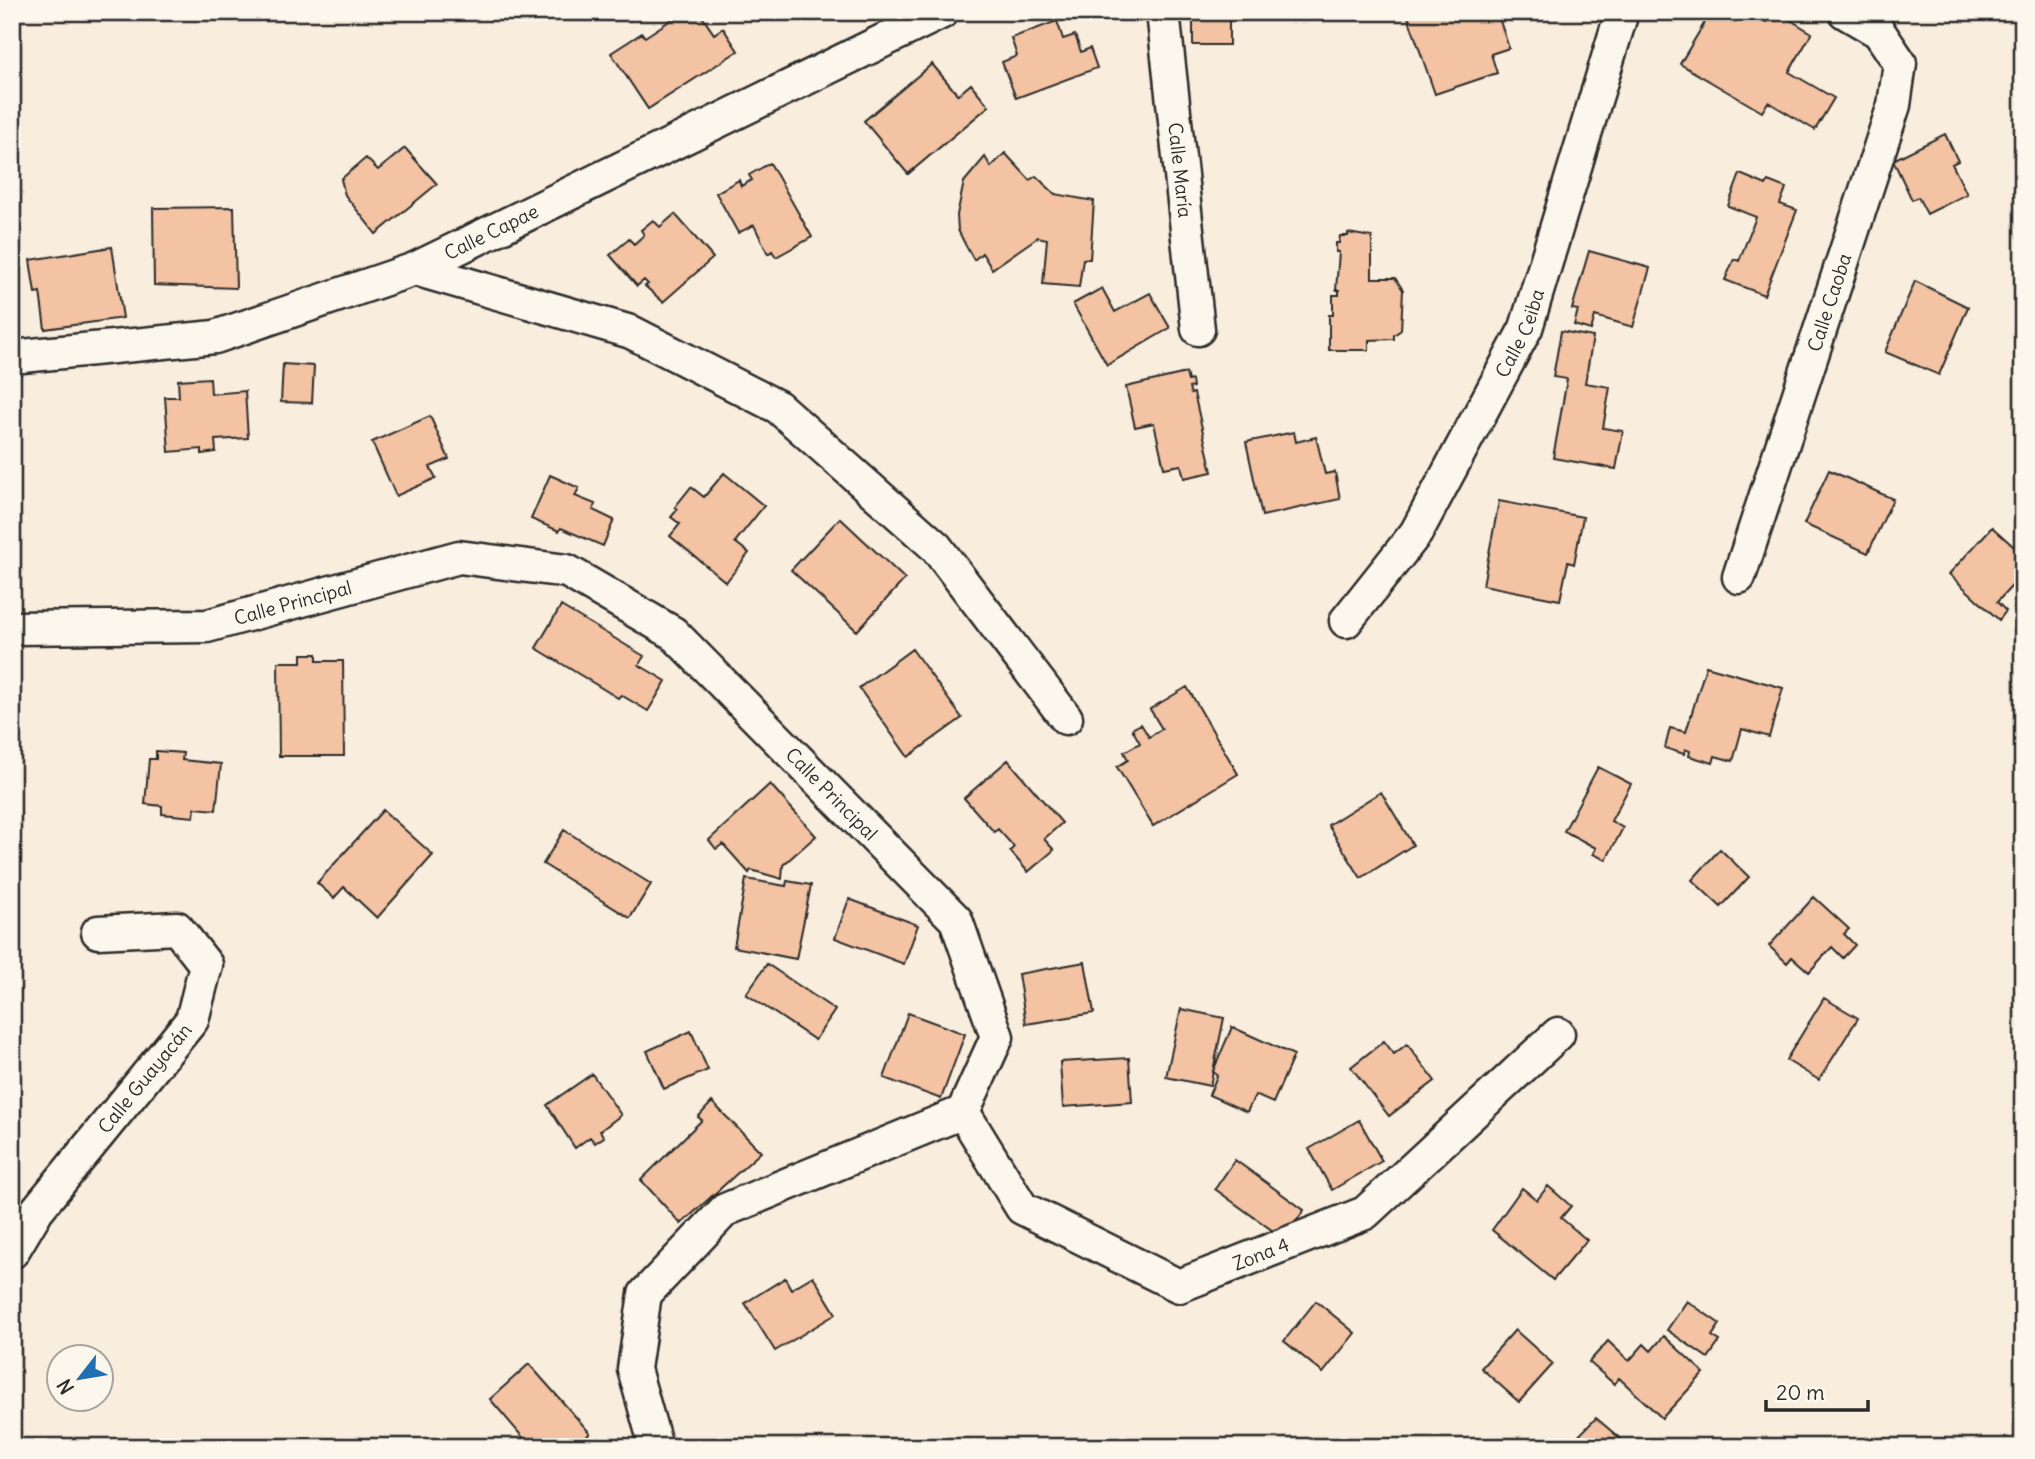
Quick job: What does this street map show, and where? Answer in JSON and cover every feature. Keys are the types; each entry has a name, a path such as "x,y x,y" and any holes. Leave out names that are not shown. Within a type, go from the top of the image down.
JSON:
{"street":[{"name":"Calle Capae","path":"12,357 215,337 415,269 942,12"},
{"name":"Calle María","path":"1163,12 1198,329"},
{"name":"Calle Ceiba","path":"1346,621 1416,533 1526,328 1622,12"},
{"name":"Calle Caoba","path":"1739,577 1894,105 1900,63 1879,32 1845,12"},
{"path":"415,269 631,332 778,407 936,547 1066,718"},
{"name":"Calle Principal","path":"12,628 207,626 459,557 567,571 673,633 956,920 997,1037 963,1112"},
{"name":"Calle Guayacán","path":"12,1252 37,1210 192,1020 198,998 206,965 177,928 98,932"},
{"name":"Zona 4","path":"963,1112 1022,1209 1179,1286 1365,1213 1558,1034"},
{"path":"656,1447 634,1369 645,1294 725,1210 963,1112"}],"building":[{"path":"683,12 699,12 714,34 723,28 738,51 648,109 611,53 642,33 645,37"},
{"path":"1193,12 1229,12 1229,45 1193,45"},
{"path":"1497,12 1509,48 1491,54 1497,73 1435,94 1407,14"},
{"path":"1711,12 1749,12 1766,22 1772,12 1777,12 1812,33 1789,72 1834,98 1815,130 1768,102 1762,112 1680,64"},
{"path":"1057,21 1063,39 1075,35 1081,52 1090,48 1097,68 1016,98 1002,62 1017,56 1011,38"},
{"path":"932,64 958,95 971,84 989,106 908,174 864,121"},
{"path":"1945,134 1958,161 1952,164 1967,194 1927,214 1918,197 1912,200 1893,160"},
{"path":"405,148 437,184 376,234 345,195 341,179 366,158 378,170"},
{"path":"1005,153 1030,180 1036,176 1055,194 1094,201 1090,259 1083,259 1079,287 1043,284 1047,239 1038,237 992,269 982,253 974,260 966,246 958,230 957,215 964,182 985,157 991,167"},
{"path":"770,163 812,237 776,257 772,251 768,254 754,225 738,233 716,193 739,180 741,186 752,180 749,175"},
{"path":"1740,174 1766,185 1768,181 1786,188 1780,204 1797,210 1764,295 1725,280 1734,259 1739,261 1756,217 1728,206"},
{"path":"234,207 236,288 154,285 153,208"},
{"path":"675,214 713,258 663,302 645,286 648,284 644,280 637,286 610,255 629,239 634,244 644,235 641,230 653,220 660,227"},
{"path":"1348,233 1372,237 1372,278 1395,278 1403,290 1401,330 1394,335 1394,339 1369,340 1369,350 1329,350 1329,315 1333,315 1333,295 1339,295 1339,290 1336,290 1339,252 1336,252 1336,243 1339,243 1340,236 1348,236"},
{"path":"112,247 123,318 45,329 40,292 35,293 30,260"},
{"path":"1589,251 1650,268 1633,327 1595,316 1591,330 1574,325 1578,310 1572,309"},
{"path":"1915,281 1968,307 1939,375 1885,352"},
{"path":"1102,288 1115,312 1150,293 1170,328 1107,365 1073,304"},
{"path":"1561,331 1593,337 1585,383 1610,387 1603,428 1623,431 1616,469 1553,458 1567,379 1553,377"},
{"path":"283,364 314,366 312,403 281,402"},
{"path":"1186,373 1188,381 1192,380 1193,387 1189,388 1191,394 1194,393 1212,472 1184,478 1181,465 1164,468 1154,423 1135,427 1126,387"},
{"path":"210,378 211,394 245,391 248,438 215,440 216,452 202,454 202,449 169,452 165,397 179,397 178,380"},
{"path":"430,416 449,459 430,467 436,478 396,496 372,442"},
{"path":"1294,432 1296,442 1316,437 1325,474 1335,472 1340,499 1262,516 1246,442"},
{"path":"1829,470 1893,499 1868,553 1804,524"},
{"path":"724,473 764,506 735,542 749,553 726,582 670,536 680,524 671,517 678,509 675,507 691,487 704,497"},
{"path":"550,475 579,488 575,496 595,504 593,510 614,520 603,546 561,528 559,531 531,519"},
{"path":"1499,501 1583,517 1574,564 1568,562 1560,600 1483,585"},
{"path":"840,518 905,579 857,631 791,570"},
{"path":"1992,527 2023,555 2023,574 1997,602 2006,611 1999,620 1949,574"},
{"path":"561,606 644,656 639,665 666,681 648,711 621,695 618,698 536,648"},
{"path":"912,649 962,718 908,757 859,688"},
{"path":"302,654 317,654 317,661 343,661 344,756 279,756 278,662 302,662"},
{"path":"1706,666 1783,688 1769,737 1742,729 1733,761 1715,756 1713,763 1689,756 1690,751 1685,749 1684,754 1665,748 1670,728 1686,732"},
{"path":"1187,687 1238,774 1153,826 1117,767 1128,760 1124,752 1140,743 1132,729 1141,724 1149,737 1162,729 1150,709"},
{"path":"156,751 183,753 182,760 221,764 216,810 195,808 194,817 162,814 162,806 145,804 149,759 156,759"},
{"path":"1008,760 1062,823 1044,839 1054,850 1028,872 1010,851 1014,847 998,829 994,832 964,798"},
{"path":"1598,767 1631,784 1611,821 1623,828 1606,860 1593,854 1596,848 1564,831"},
{"path":"770,784 816,836 783,865 782,879 751,870 749,873 723,844 716,849 709,840"},
{"path":"1381,792 1413,845 1361,878 1328,825"},
{"path":"383,810 433,855 377,918 344,887 334,898 317,883"},
{"path":"564,830 651,884 630,918 543,864"},
{"path":"1720,849 1749,877 1721,907 1692,880"},
{"path":"746,879 786,886 787,881 811,885 796,959 734,947"},
{"path":"1814,897 1849,929 1844,934 1855,945 1843,958 1832,947 1809,972 1792,957 1787,963 1769,946"},
{"path":"849,899 918,925 904,964 835,938"},
{"path":"1085,962 1094,1013 1026,1024 1018,974"},
{"path":"767,964 835,1010 815,1040 746,994"},
{"path":"1824,998 1858,1018 1819,1080 1786,1060"},
{"path":"1181,1009 1224,1018 1210,1086 1166,1077"},
{"path":"908,1013 965,1034 941,1099 884,1078"},
{"path":"1232,1027 1294,1055 1273,1103 1255,1095 1247,1112 1209,1095 1217,1076 1213,1071"},
{"path":"691,1031 708,1070 664,1089 647,1051"},
{"path":"1384,1041 1394,1054 1407,1044 1435,1081 1389,1116 1351,1067"},
{"path":"1129,1058 1132,1102 1063,1107 1060,1062"},
{"path":"592,1074 621,1115 600,1131 604,1137 595,1143 590,1137 575,1148 547,1105"},
{"path":"712,1102 761,1152 681,1224 641,1180 702,1120 698,1117"},
{"path":"1359,1120 1382,1161 1332,1190 1309,1149"},
{"path":"1235,1160 1304,1210 1284,1239 1215,1189"},
{"path":"1548,1186 1571,1206 1561,1218 1587,1240 1553,1280 1492,1230 1522,1188 1537,1200"},
{"path":"813,1276 836,1314 775,1351 745,1303 785,1278 791,1289"},
{"path":"1316,1301 1355,1333 1323,1373 1284,1341"},
{"path":"1687,1301 1720,1324 1712,1336 1720,1341 1708,1358 1667,1330"},
{"path":"1515,1330 1553,1364 1519,1402 1481,1368"},
{"path":"1664,1336 1704,1373 1662,1418 1619,1378 1614,1384 1589,1362 1608,1341 1629,1361 1644,1344 1651,1351"},
{"path":"529,1364 590,1433 577,1447 531,1447 490,1399"},
{"path":"1596,1418 1629,1446 1629,1447 1568,1447"}]}
